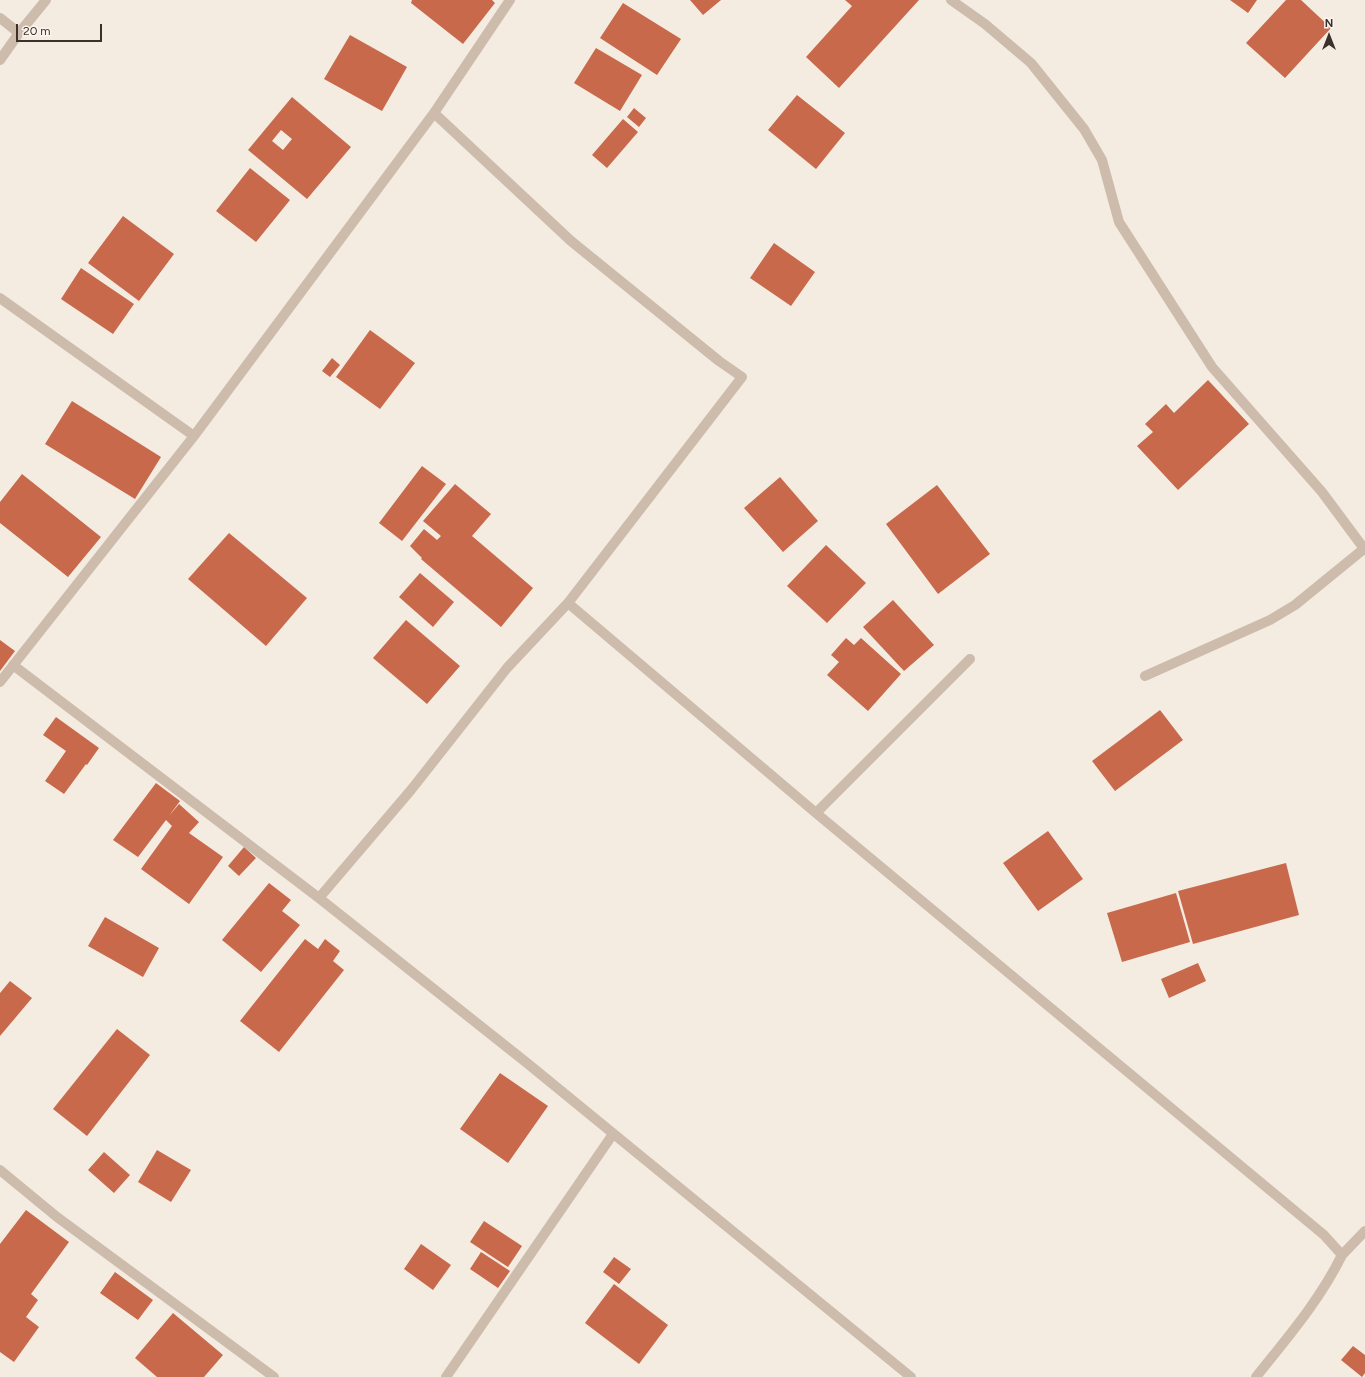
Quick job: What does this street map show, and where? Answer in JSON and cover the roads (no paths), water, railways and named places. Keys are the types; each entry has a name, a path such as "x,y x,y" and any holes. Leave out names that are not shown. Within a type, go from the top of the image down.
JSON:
{"street":[{"path":"0,60 19,33 46,0"},
{"path":"0,682 194,436 434,113 510,0"},
{"path":"951,0 985,24 1031,63 1084,129 1102,160 1119,222 1212,367 1322,492 1365,549 1295,605 1270,620 1145,676"},
{"path":"0,18 19,33"},
{"path":"319,898 410,790 507,668 568,603 742,377 719,361 571,241 434,113"},
{"path":"0,298 194,436"},
{"path":"568,603 816,813 1324,1235 1342,1255"},
{"path":"816,813 970,660"},
{"path":"13,665 319,898 527,1063 910,1377"},
{"path":"446,1377 614,1134"},
{"path":"0,1170 57,1217 274,1377"},
{"path":"1256,1377 1312,1305 1332,1275 1342,1255 1365,1231"}]}
